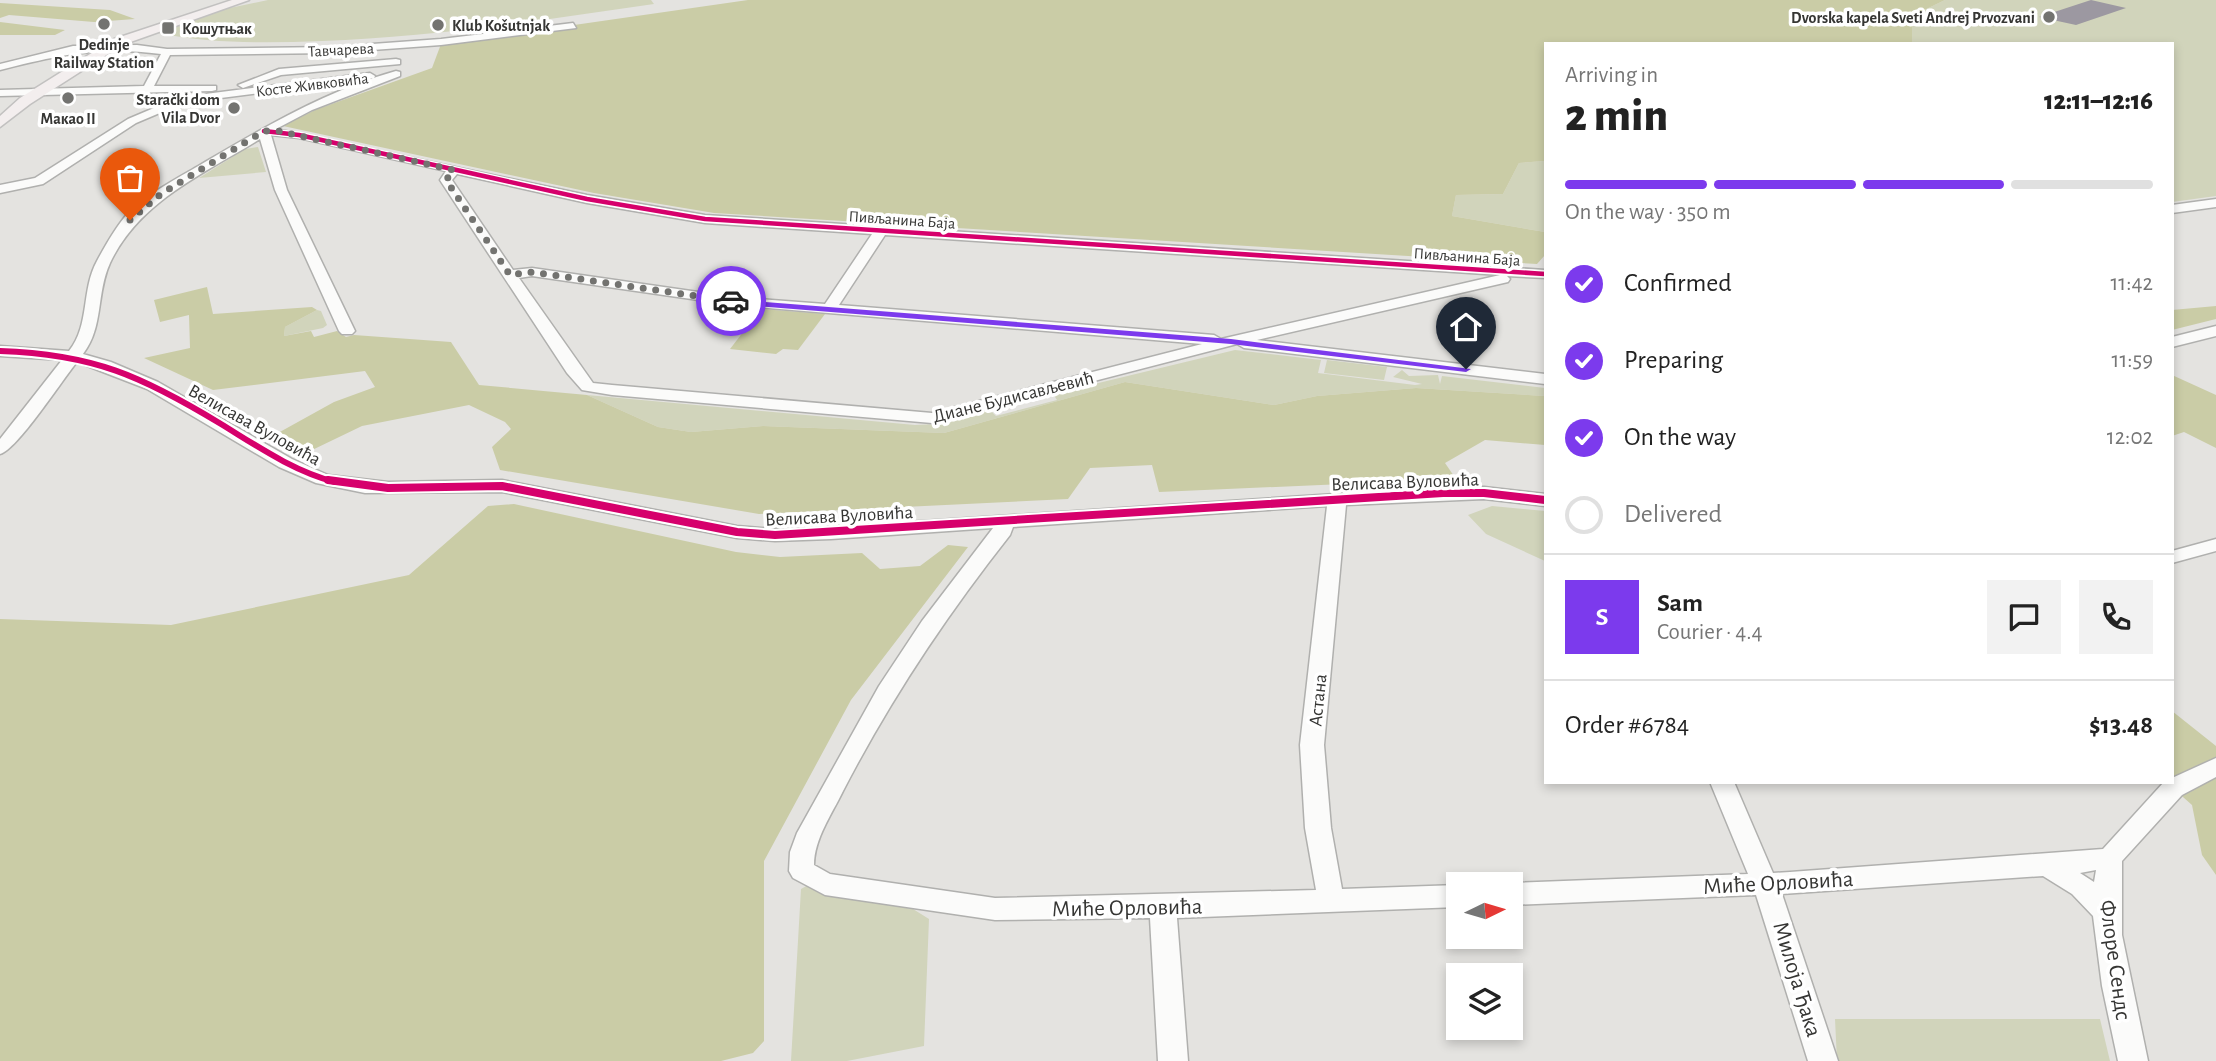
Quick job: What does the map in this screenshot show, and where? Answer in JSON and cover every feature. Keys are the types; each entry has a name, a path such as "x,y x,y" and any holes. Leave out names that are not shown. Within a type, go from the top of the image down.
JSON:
{"main road":[{"path":"0,123 13,109 108,48 137,34 243,0"}],"street":[{"name":"Тавчарева","path":"0,67 68,49 108,48 167,52 341,50 441,42 573,26"},
{"path":"147,90 167,52"},
{"path":"240,87 279,72 396,68"},
{"path":"0,449 22,426 37,401 72,358 92,320 93,294 103,263 130,220 161,194 264,131 396,68"},
{"name":"Косте Живковића","path":"0,189 39,181 148,113 213,96 300,85 396,68"},
{"path":"2,94 300,85"},
{"path":"264,131 281,190 347,331"},
{"name":"Пивљанина Баја","path":"264,131 299,135 597,201 694,217 880,232 1544,274"},
{"name":"Диане Будисављевић","path":"454,170 446,180 584,385 641,393 929,419 1231,341 1525,274"},
{"path":"2174,209 2216,202"},
{"path":"828,310 880,232"},
{"path":"510,275 532,272 725,300 828,310 1231,341 1544,379"},
{"path":"2174,342 2216,331"},
{"name":"Велисава Вуловића","path":"0,351 72,358 106,365 146,383 306,472 349,486 474,483 502,486 713,529 765,535 1473,492 1544,499"},
{"name":"Астана","path":"1331,900 1318,828 1312,745 1338,508 1335,499"},
{"name":"Миће Орловића","path":"1003,521 1003,531 912,647 871,717 814,825 802,854 802,871 825,884 964,906 1036,909 1446,896"},
{"path":"2174,557 2216,545"},
{"path":"2110,858 2173,788 2216,767"},
{"name":"Милоја Ђака","path":"1723,784 1796,966 1823,1061"},
{"name":"Миће Орловића","path":"1523,893 1765,884 2046,865 2110,858"},
{"name":"Флоре Сендс","path":"2110,858 2106,892 2116,987 2133,1061"},
{"path":"2046,865 2081,886 2108,913"},
{"path":"1163,907 1173,1061"}],"green space":[{"path":"268,0 651,0 654,4 488,27 364,39 240,42 158,33 225,9"},
{"path":"748,0 1945,0 1912,16 1912,42 1544,42 1544,161 1519,163 1503,194 1456,195 1452,216 1544,232 1544,256 1537,264 714,213 594,193 283,126 315,110 432,68 441,44"},
{"path":"1945,0 2216,0 2216,196 2174,202 2174,42 1912,42 1912,16"},
{"path":"0,3 110,10 135,19 94,22 9,15 0,18"},
{"path":"0,22 65,30 55,35 0,35"},
{"path":"258,147 266,172 199,178 245,149"},
{"path":"1544,161 1544,232 1452,216 1456,195 1503,194 1519,163"},
{"path":"207,287 213,314 312,307 317,310 285,327 284,336 311,331 314,337 337,331 346,337 354,335 451,342 479,385 587,395 658,427 691,432 763,426 944,433 1125,382 1274,405 1317,396 1416,388 1544,396 1544,445 1485,440 1445,463 1456,479 1159,492 1152,465 1090,468 1068,499 759,514 500,470 492,447 511,429 505,422 469,405 362,426 308,452 278,433 334,402 375,387 365,371 213,390 144,358 190,348 189,315 160,322 154,300"},
{"path":"2216,306 2216,319 2174,330 2174,310"},
{"path":"761,309 825,314 798,350 783,349 776,354 730,349"},
{"path":"317,310 321,311 327,325 284,336 285,327"},
{"path":"1235,350 1321,360 1318,373 1415,385 1422,384 1393,377 1402,370 1409,376 1438,375 1440,384 1442,376 1544,388 1544,396 1416,388 1317,396 1274,405 1125,382 944,433 763,426 691,432 658,427 587,395 915,425 937,424 990,410 996,416 1057,400 1053,394"},
{"path":"1327,360 1387,367 1384,380 1324,373"},
{"path":"2174,376 2216,395 2216,448 2184,432 2174,435"},
{"path":"514,504 736,552 780,557 862,553 880,569 920,566 948,545 968,547 851,700 764,861 764,1041 753,1053 721,1061 0,1061 0,619 171,625 409,575 488,506"},
{"path":"1492,506 1544,511 1544,561 1486,534 1468,515"},
{"path":"2174,713 2216,746 2216,875 2202,855 2192,805 2168,784 2174,784"},
{"path":"810,884 843,897 913,909 929,919 924,1046 847,1061 791,1061 801,889"},
{"path":"1835,1019 2100,1019 2110,1061 1837,1061"}],"building":[{"path":"2091,0 2126,8 2076,25 2039,17"}],"cycle path":[{"path":"264,131 299,135 587,199 705,219 1544,274"},
{"path":"0,351 67,356 105,365 183,402 298,469 343,485 388,488 502,486 737,532 775,535 831,533 1443,493 1484,493 1544,500"}],"way so far":[{"path":"130,220 161,194 244,143 264,131 278,131 454,170 447,174 446,180 510,275 532,272 731,301"}],"place":[{"name":"Dvorska kapela Sveti Andrej Prvozvani","path":"2049,17"},
{"name":"Dedinje Railway Station","path":"104,24"},
{"name":"Klub Košutnjak","path":"438,25"},
{"name":"Кошутњак","path":"168,28"},
{"name":"Макао II","path":"68,98"},
{"name":"Starački dom Vila Dvor","path":"234,108"}],"route":[{"path":"731,301 1231,341 1466,369"}]}
